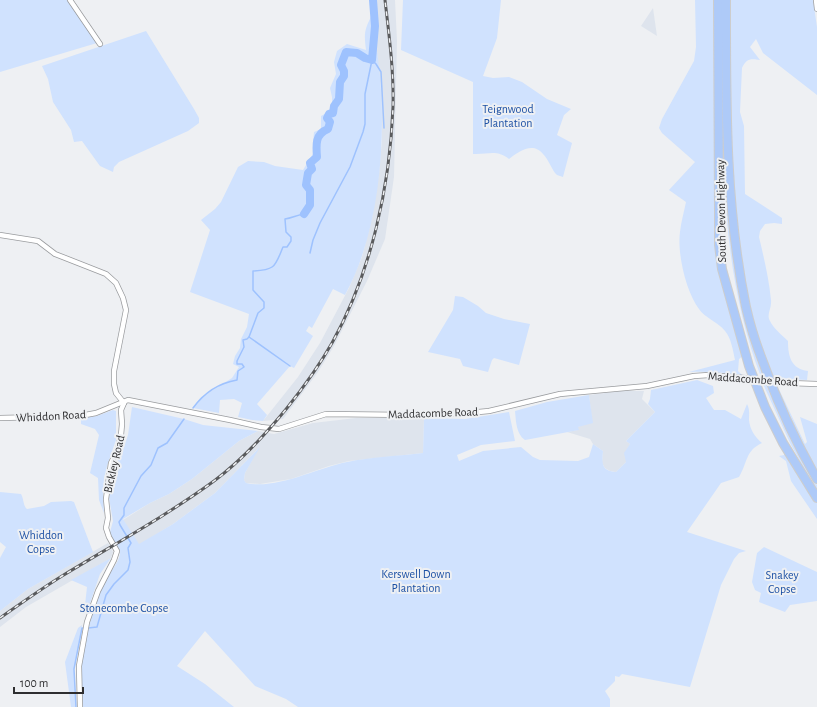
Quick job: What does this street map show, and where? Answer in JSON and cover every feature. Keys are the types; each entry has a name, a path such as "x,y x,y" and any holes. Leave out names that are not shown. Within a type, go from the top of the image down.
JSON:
{"highway":[{"name":"South Devon Highway","path":"718,0 719,245 722,269 749,366 765,407 782,443 817,498"},
{"name":"South Devon Highway","path":"726,0 729,181 733,227 746,308 756,344 775,396 797,443 817,479"}],"street":[{"path":"70,0 100,44"},
{"path":"816,0 817,9"},
{"path":"0,235 38,241 55,254 106,274 116,283 123,298 126,310 114,371 114,384 116,393 124,403"},
{"name":"Maddacombe Road","path":"124,403 128,400 133,400 261,427 279,429 326,414 410,415 468,413 489,410 555,395 647,386 694,376 745,378 789,383 817,384"},
{"name":"Whiddon Road","path":"0,418 80,416 96,413 124,403"},
{"name":"Bickley Road","path":"80,707 78,666 87,622 98,591 117,551 108,537 106,528 108,518 106,499 111,464 118,449 121,435 121,410 124,403"}],"shaded area":[{"path":"371,0 395,0 397,41 394,177 385,239 367,281 334,346 318,372 283,419 263,421 298,377 320,343 349,288 362,257 372,218 382,141 381,90"},
{"path":"653,8 657,36 641,26"},
{"path":"621,391 644,391 642,399 655,412 626,441 630,444 626,462 616,472 605,468 602,463 603,451 593,444 590,439 567,432 578,430 578,427 592,421 589,395"},
{"path":"356,418 424,418 423,453 349,461 291,479 260,484 246,483 244,480 245,473 258,449 215,493 173,524 139,545 123,520 192,479 239,441 258,431 274,434 313,423"},
{"path":"108,543 113,552 111,558 26,607 0,627 0,611 28,589"}],"green space":[{"path":"0,0 67,0 97,43 0,72"},
{"name":"Teignwood Plantation","path":"403,0 501,0 497,38 483,76 493,78 509,77 522,82 547,99 571,109 564,115 557,135 572,143 563,177 555,173 545,156 535,148 521,151 509,159 496,153 473,154 473,82 401,50"},
{"path":"695,0 717,0 723,241 727,274 744,355 739,359 738,371 743,376 716,372 689,372 735,360 732,344 727,334 719,325 708,318 694,302 686,283 681,261 679,241 686,202 669,190 695,162 662,133 659,128 662,119 694,61 696,47"},
{"path":"722,0 733,247 765,378 761,377 746,332 736,285 729,238 723,143"},
{"path":"729,0 813,0 817,27 817,95 763,53 756,39 750,47 760,60 749,60 742,68 740,112 744,126 745,194 782,218 782,224 765,224 760,231 759,237 770,292 771,303 769,318 778,332 788,341 790,357 794,365 802,370 808,371 807,380 771,378 747,294 738,243 732,183"},
{"path":"372,15 379,62 382,142 380,168 372,222 365,248 356,272 345,295 333,289 312,328 309,326 306,331 313,336 294,368 290,366 257,404 267,415 263,421 238,417 242,403 234,399 220,400 219,413 193,408 200,398 232,378 239,367 233,364 235,356 240,348 241,339 247,327 249,314 190,292 210,230 201,220 221,202 238,167 248,161 264,162 275,166 303,170 314,152 314,132 321,129 321,116 328,112 332,105 330,88 336,74 334,62 337,51 347,44 366,50 365,32"},
{"path":"146,31 194,109 199,118 199,123 188,131 119,162 114,167 113,172 100,166 82,141 74,142 71,130 53,102 48,79 42,66"},
{"path":"455,296 463,297 486,313 504,319 530,324 519,365 494,358 488,372 463,366 460,359 428,352 453,310"},
{"name":"Kerswell Down Plantation","path":"697,380 713,386 714,393 706,398 714,410 725,410 741,419 747,404 749,410 750,427 755,436 762,443 752,450 739,477 721,483 687,532 746,551 739,553 734,559 721,585 690,687 622,674 619,677 615,676 615,681 605,691 610,699 610,707 298,707 286,699 255,686 205,631 177,666 205,684 234,707 83,707 81,676 83,653 88,631 102,586 117,563 120,554 110,532 113,521 109,498 114,468 122,453 128,435 132,407 203,425 258,431 239,441 192,479 169,494 123,519 139,544 173,524 215,493 260,447 245,473 244,480 246,483 270,484 356,460 423,453 424,418 465,419 509,412 515,441 481,445 457,455 459,461 483,451 521,447 533,457 540,460 578,461 589,457 593,444 603,451 602,459 605,468 616,472 626,462 624,453 630,444 626,441 655,412 648,404 651,390"},
{"path":"763,384 768,385 798,452 817,485 817,491 791,445"},
{"path":"773,385 777,385 805,444 807,442 800,417 817,424 817,475"},
{"path":"589,395 593,423 578,427 579,430 525,440 520,434 517,427 515,411 547,402"},
{"path":"113,410 116,411 116,440 104,478 104,513 99,500 98,478 90,473 99,435 95,429 81,424 81,418 97,416"},
{"path":"785,451 817,501 817,519 791,481 786,461 779,456 784,455"},
{"name":"Whiddon Copse","path":"0,492 21,494 27,509 44,506 51,502 74,502 93,552 28,589 0,611 0,558 6,547 0,542"},
{"name":"Snakey Copse","path":"764,547 817,572 817,601 790,605 785,612 759,602 761,593 755,590 752,582 757,553"},
{"path":"111,558 100,574 89,606 85,605 87,587 71,580"},
{"path":"82,625 74,669 76,707 71,707 65,662 78,628"}],"waterway":[{"path":"304,214 310,205 310,190 306,185 308,173 312,169 310,163 317,157 317,140 321,134 328,129 330,122 327,118 329,114 333,113 334,106 339,99 340,82 344,76 344,71 341,65 346,52 357,53 372,60 375,26 373,0"},
{"path":"372,60 381,72 384,128"},
{"path":"310,253 313,240 320,223 350,167 363,132 365,124 365,94 372,60"},
{"path":"193,408 207,393 218,386 237,380 238,371 244,367 242,364 237,364 244,347 243,340 249,337 258,313 264,308 264,302 253,290 253,271 266,270 274,266 283,247 287,247 291,241 291,237 286,232 285,219 304,214"},
{"path":"249,337 290,366"},
{"path":"88,628 97,627 106,595 114,584 128,570 130,562 128,548 131,543 119,522 124,515 124,508 141,476 151,465 158,448 167,443 184,419"},
{"path":"76,707 74,669 82,628 84,628"}],"railway":[{"path":"0,618 54,581 196,494 224,473 270,428 299,393 322,360 346,316 358,288 368,259 383,198 388,168 393,107 390,40 385,0"}],"park label":[{"name":"Stonecombe Copse","path":"124,608"}]}
